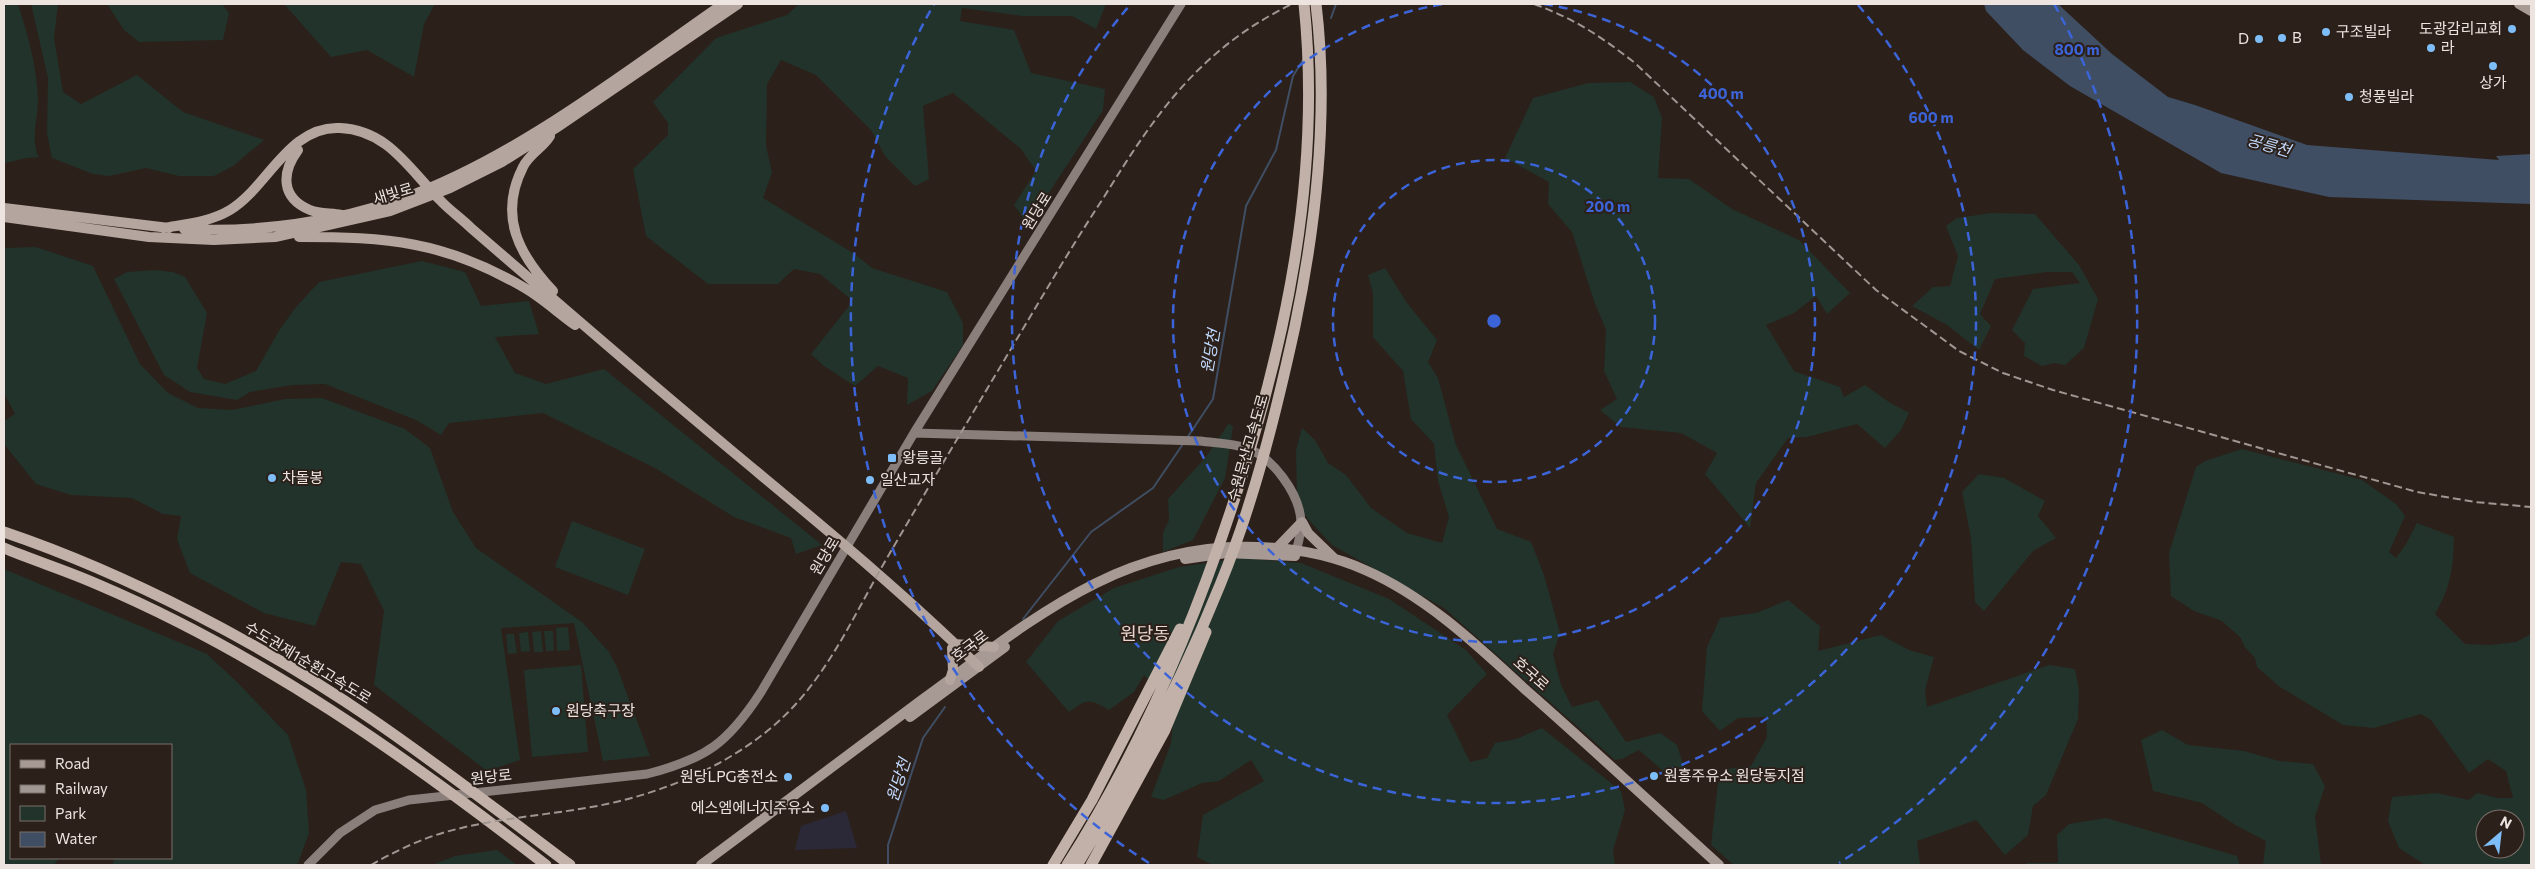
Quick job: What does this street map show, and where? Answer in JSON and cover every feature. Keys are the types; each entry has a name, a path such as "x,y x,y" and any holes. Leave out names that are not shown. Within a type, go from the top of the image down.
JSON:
{"highway":[{"name":"새빛로","path":"4,217 149,237 214,240 276,238 346,223 420,197 502,162 545,134 723,4"},
{"name":"새빛로","path":"545,134 738,4"},
{"name":"수원문산고속도로","path":"1067,865 1128,762 1176,654 1210,572 1246,466 1262,411 1286,310 1299,242 1309,90 1304,4"},
{"name":"수원문산고속도로","path":"1077,865 1121,792 1169,700 1226,570 1274,417 1306,270 1316,191 1321,110 1316,4"},
{"path":"164,228 207,220 229,210 252,193 268,172 288,152 312,134 329,128 366,132 385,142 401,156 440,200 694,427 894,591 975,666"},
{"path":"341,215 312,211 295,202 286,187 286,172 290,160 298,149 322,135 336,132 357,134 370,138 385,148 438,202 600,342"},
{"path":"545,134 535,141 516,186 512,205 515,232 520,248 535,272 600,342"},
{"name":"새빛로","path":"4,208 164,228 214,230 273,226 341,215 420,197"},
{"path":"276,238 368,237 443,250 480,264 524,287 600,342"},
{"name":"수도권제1순환고속도로","path":"4,532 75,559 221,628 326,689 465,785 570,865"},
{"name":"수도권제1순환고속도로","path":"4,548 100,585 242,657 365,732 546,865"},
{"path":"1052,865 1061,854 1096,792 1161,664 1205,584"},
{"path":"1091,865 1151,759 1180,700 1213,615 1220,584"},
{"path":"953,646 994,646"},
{"path":"950,680 953,670 953,646"}],"main road":[{"name":"원당로","path":"308,865 340,833 375,810 409,800 648,774 680,766 712,748 742,721 914,433 1181,4"},
{"path":"2519,4 2531,11"},
{"path":"914,433 1200,441 1246,448 1269,461 1288,485 1308,533 1338,561"},
{"path":"1278,548 1302,522"},
{"path":"1296,553 1302,522"},
{"name":"호국로","path":"701,865 950,680 975,666 994,646 1079,591 1124,569 1199,548 1227,546 1278,548 1366,576 1436,618 1502,674 1708,865"},
{"name":"호국로","path":"709,865 1023,632 1127,574 1198,556 1226,553 1296,553 1338,561 1366,570 1436,612 1574,732 1719,865"}],"shaded area":[{"path":"846,811 857,848 795,850 801,826"}],"green space":[{"path":"4,4 18,4 31,51 36,75 38,100 35,144 39,158 26,158 5,163"},
{"path":"31,4 58,4 54,38 63,92 81,104 137,75 183,112 264,140 233,166 214,176 179,176 146,168 109,176 93,174 52,158 47,133 48,78"},
{"path":"107,4 222,4 229,13 223,40 139,42 124,30"},
{"path":"284,4 435,4 424,24 414,77 367,50 331,57"},
{"path":"799,4 1106,4 1096,29 1072,16 1023,16 962,8 960,21 1014,30 1031,73 1105,89 1103,110 1028,225 1014,205 1036,171 1021,149 953,93 923,106 929,179 915,186 885,156 871,130 816,75 781,60 767,84 766,146 772,172 763,198 853,253 872,268 947,292 963,323 963,345 932,391 907,405 908,378 878,366 855,386 824,366 811,354 853,301 820,274 794,269 778,284 708,284 646,236 633,169 668,135 668,123 653,102 716,38 787,15"},
{"path":"1630,82 1654,97 1662,118 1658,178 1689,179 1732,209 1799,240 1850,293 1827,314 1816,296 1794,313 1766,325 1794,371 1840,387 1844,397 1865,385 1909,413 1901,430 1885,448 1857,424 1807,437 1788,438 1756,483 1750,528 1705,474 1717,453 1681,433 1621,427 1600,410 1617,399 1604,371 1606,330 1594,301 1572,232 1548,204 1549,182 1505,158 1533,98 1588,83"},
{"path":"1991,213 2035,214 2079,265 2098,299 2084,348 2065,365 2054,363 2042,366 2024,356 2025,343 2012,330 2033,289 2080,283 2072,272 2047,272 1995,279 1980,314 1991,326 1979,350 1947,325 1912,306 1933,287 1950,286 1958,256 1946,226 1957,218"},
{"path":"36,247 93,266 140,364 168,393 198,408 232,410 285,399 322,398 405,429 430,448 453,512 476,548 582,622 609,652 617,667 650,756 603,761 574,623 501,628 520,760 487,771 374,685 384,611 361,564 341,562 315,626 264,613 190,573 177,539 181,516 163,514 132,498 71,495 36,484 4,444 4,421 15,414 4,393 4,248"},
{"path":"422,261 465,272 481,306 529,301 539,334 495,337 515,373 546,384 604,369 822,545 796,554 791,538 734,517 655,468 543,413 449,423 441,435 416,420 325,384 292,385 250,392 237,400 190,392 164,375 114,279 127,272 155,270 173,272 185,277 207,313 197,368 204,379 225,384 256,371 280,329 296,307 319,282"},
{"path":"1385,268 1407,303 1437,340 1428,362 1438,378 1456,445 1497,529 1531,542 1544,575 1560,633 1553,654 1561,685 1572,707 1598,700 1626,742 1660,733 1677,745 1684,767 1668,775 1639,750 1622,759 1615,760 1444,608 1332,545 1307,518 1297,499 1296,450 1302,428 1315,440 1328,463 1346,475 1371,508 1407,533 1442,543 1449,517 1438,481 1434,444 1411,419 1403,371 1373,337 1373,293 1368,275"},
{"path":"1229,423 1233,427 1225,478 1193,540 1163,552 1163,533 1169,520 1168,499 1205,458"},
{"path":"2242,449 2362,480 2396,504 2405,516 2389,552 2396,558 2417,523 2454,537 2453,559 2448,586 2435,614 2465,644 2490,645 2516,642 2531,634 2531,865 2425,865 2399,848 2388,821 2392,797 2436,793 2469,800 2477,793 2498,798 2513,798 2506,771 2488,759 2469,773 2431,720 2421,714 2374,728 2343,725 2280,687 2257,667 2255,658 2244,646 2241,638 2222,621 2194,611 2171,596 2169,553 2196,467 2205,461"},
{"path":"1979,474 2004,478 2045,501 2038,516 2056,538 2033,551 1984,611 1975,602 1971,538 1962,492"},
{"path":"572,521 645,549 628,595 555,567"},
{"path":"1241,558 1301,563 1389,599 1466,650 1487,674 1447,715 1470,762 1487,758 1495,743 1516,739 1542,728 1621,791 1625,810 1613,850 1615,865 1213,865 1197,857 1203,815 1264,781 1251,760 1219,781 1202,783 1164,800 1151,797 1171,743 1174,708 1144,675 1134,692 1109,710 1093,702 1085,702 1069,712 1026,662 1058,621 1114,588 1179,567"},
{"path":"4,569 207,654 288,735 306,790 309,833 298,863 295,865 112,865 115,859 172,859 172,744 10,744 10,859 58,859 54,865 4,865"},
{"path":"1788,600 1820,626 1818,651 1881,635 1909,650 1934,657 1925,690 1927,707 2049,665 2075,669 2079,690 2078,719 2046,795 2033,806 2028,835 2005,855 1976,820 1917,841 1920,865 1734,865 1711,845 1718,783 1726,769 1751,766 1767,737 1766,717 1738,718 1720,731 1702,711 1707,647 1720,618 1756,613"},
{"path":"568,627 570,650 557,651 556,628"},
{"path":"541,631 543,652 534,652 532,632"},
{"path":"544,631 553,631 554,651 546,651"},
{"path":"528,632 530,651 521,652 519,633"},
{"path":"506,634 514,634 517,653 508,654"},
{"name":"원당축구장","path":"581,665 588,752 532,757 524,670"},
{"path":"2162,730 2188,745 2244,751 2279,761 2313,764 2325,786 2315,817 2321,865 2263,865 2266,841 2237,826 2202,803 2153,791 2141,740"},
{"path":"2106,818 2237,856 2240,865 2024,865 2027,863 2058,863 2057,835 2069,824"},
{"path":"497,850 517,865 432,865 455,856"}],"water":[{"name":"공릉천","path":"1984,4 2058,4 2112,54 2168,97 2307,145 2499,160 2496,156 2531,154 2531,204 2329,197 2221,173 2070,86 2023,50 1986,11"}],"waterway":[{"name":"원당천","path":"1331,18 1336,4"},
{"name":"원당천","path":"1187,438 1213,399 1246,206 1276,150 1293,76 1303,60"},
{"name":"원당천","path":"1023,619 1091,532 1153,488 1183,444"},
{"name":"원당천","path":"888,865 888,845 923,738 945,707"}],"railway":[{"path":"371,865 413,844 446,832 478,824 607,804 667,787 721,762 771,728 807,691 836,649 904,528 1084,228 1142,138 1183,86 1206,63 1231,41 1292,4"},
{"path":"1534,4 1588,29 1635,63 1876,290 1959,351 2003,373 2053,390 2417,492 2475,502 2531,507"}],"place":[{"name":"도광감리교회","path":"2512,29"},
{"name":"구조빌라","path":"2326,32"},
{"name":"B","path":"2282,38"},
{"name":"D","path":"2259,39"},
{"name":"라","path":"2431,48"},
{"name":"상가","path":"2493,66"},
{"name":"청풍빌라","path":"2349,97"},
{"name":"왕릉골","path":"892,458"},
{"name":"차돌봉","path":"272,478"},
{"name":"일산교자","path":"870,480"},
{"name":"원당축구장","path":"556,711"},
{"name":"원흥주유소 원당동지점","path":"1654,776"},
{"name":"원당LPG충전소","path":"788,777"},
{"name":"에스엠에너지주유소","path":"825,808"}],"district":[{"name":"원당동","path":"1145,634"}]}
